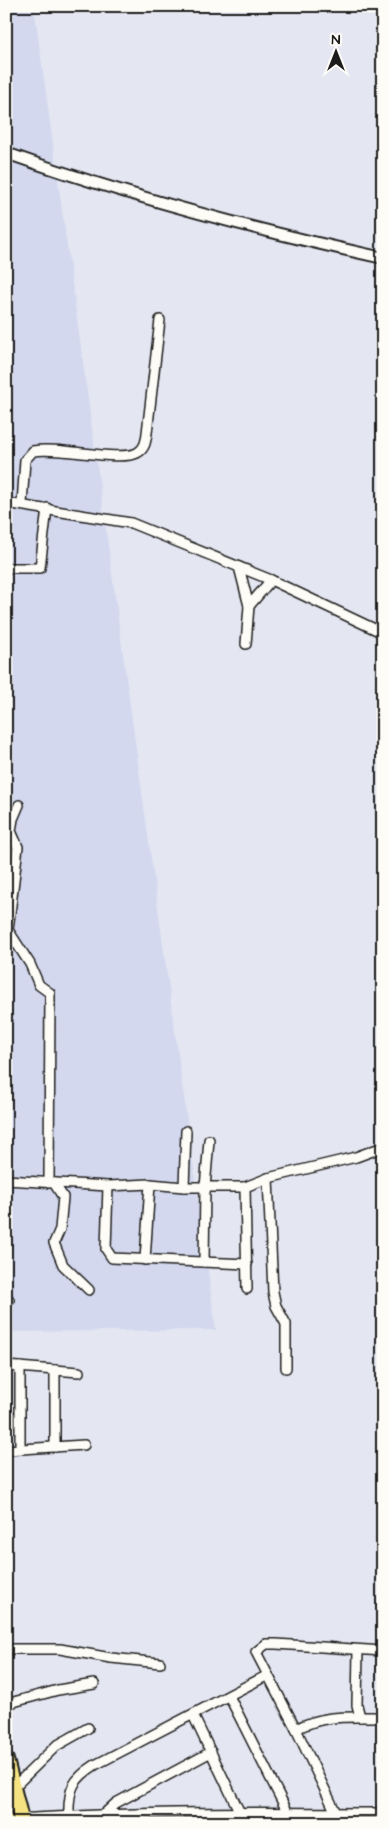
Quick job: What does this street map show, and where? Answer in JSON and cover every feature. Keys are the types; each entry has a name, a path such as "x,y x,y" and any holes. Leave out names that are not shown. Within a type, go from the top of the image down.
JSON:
{"highway":[{"path":"6,1760 22,1821"}],"street":[{"path":"6,153 70,176 214,218 383,258"},
{"path":"22,504 26,460 33,451 50,450 119,455 136,453 141,450 147,433 160,320"},
{"path":"6,503 22,504 131,523 271,580 383,633"},
{"path":"6,568 40,568 47,508"},
{"path":"239,567 249,606 246,644"},
{"path":"249,606 271,580"},
{"path":"19,805 13,819 11,831 18,847 8,930 30,964 39,984 50,993 52,1183 63,1196 60,1230 54,1243 63,1265 88,1290"},
{"path":"6,828 13,836"},
{"path":"184,1187 186,1131"},
{"path":"204,1262 205,1188 209,1140"},
{"path":"6,1180 108,1186 150,1184 205,1188 245,1187 268,1178 356,1157 383,1147"},
{"path":"268,1178 273,1292 276,1306 286,1324 286,1368"},
{"path":"145,1260 150,1184"},
{"path":"108,1186 106,1249 112,1258 246,1264"},
{"path":"245,1187 247,1289"},
{"path":"6,1366 79,1372"},
{"path":"20,1367 20,1449"},
{"path":"55,1370 55,1447"},
{"path":"6,1450 84,1445"},
{"path":"336,1813 296,1729 256,1652 266,1644 383,1651"},
{"path":"6,1649 74,1650 111,1658 160,1663"},
{"path":"358,1650 357,1705 360,1716"},
{"path":"69,1816 68,1802 71,1788 80,1775 268,1675"},
{"path":"6,1704 58,1690 94,1684"},
{"path":"229,1696 288,1813 290,1823"},
{"path":"192,1715 240,1812"},
{"path":"296,1729 311,1721 328,1718 374,1716"},
{"path":"13,1788 56,1746 88,1728"},
{"path":"103,1815 116,1803 211,1752"},
{"path":"6,1821 69,1816 240,1812 383,1813"}],"shaded area":[{"path":"6,6 34,6 216,1330 6,1332"}]}
